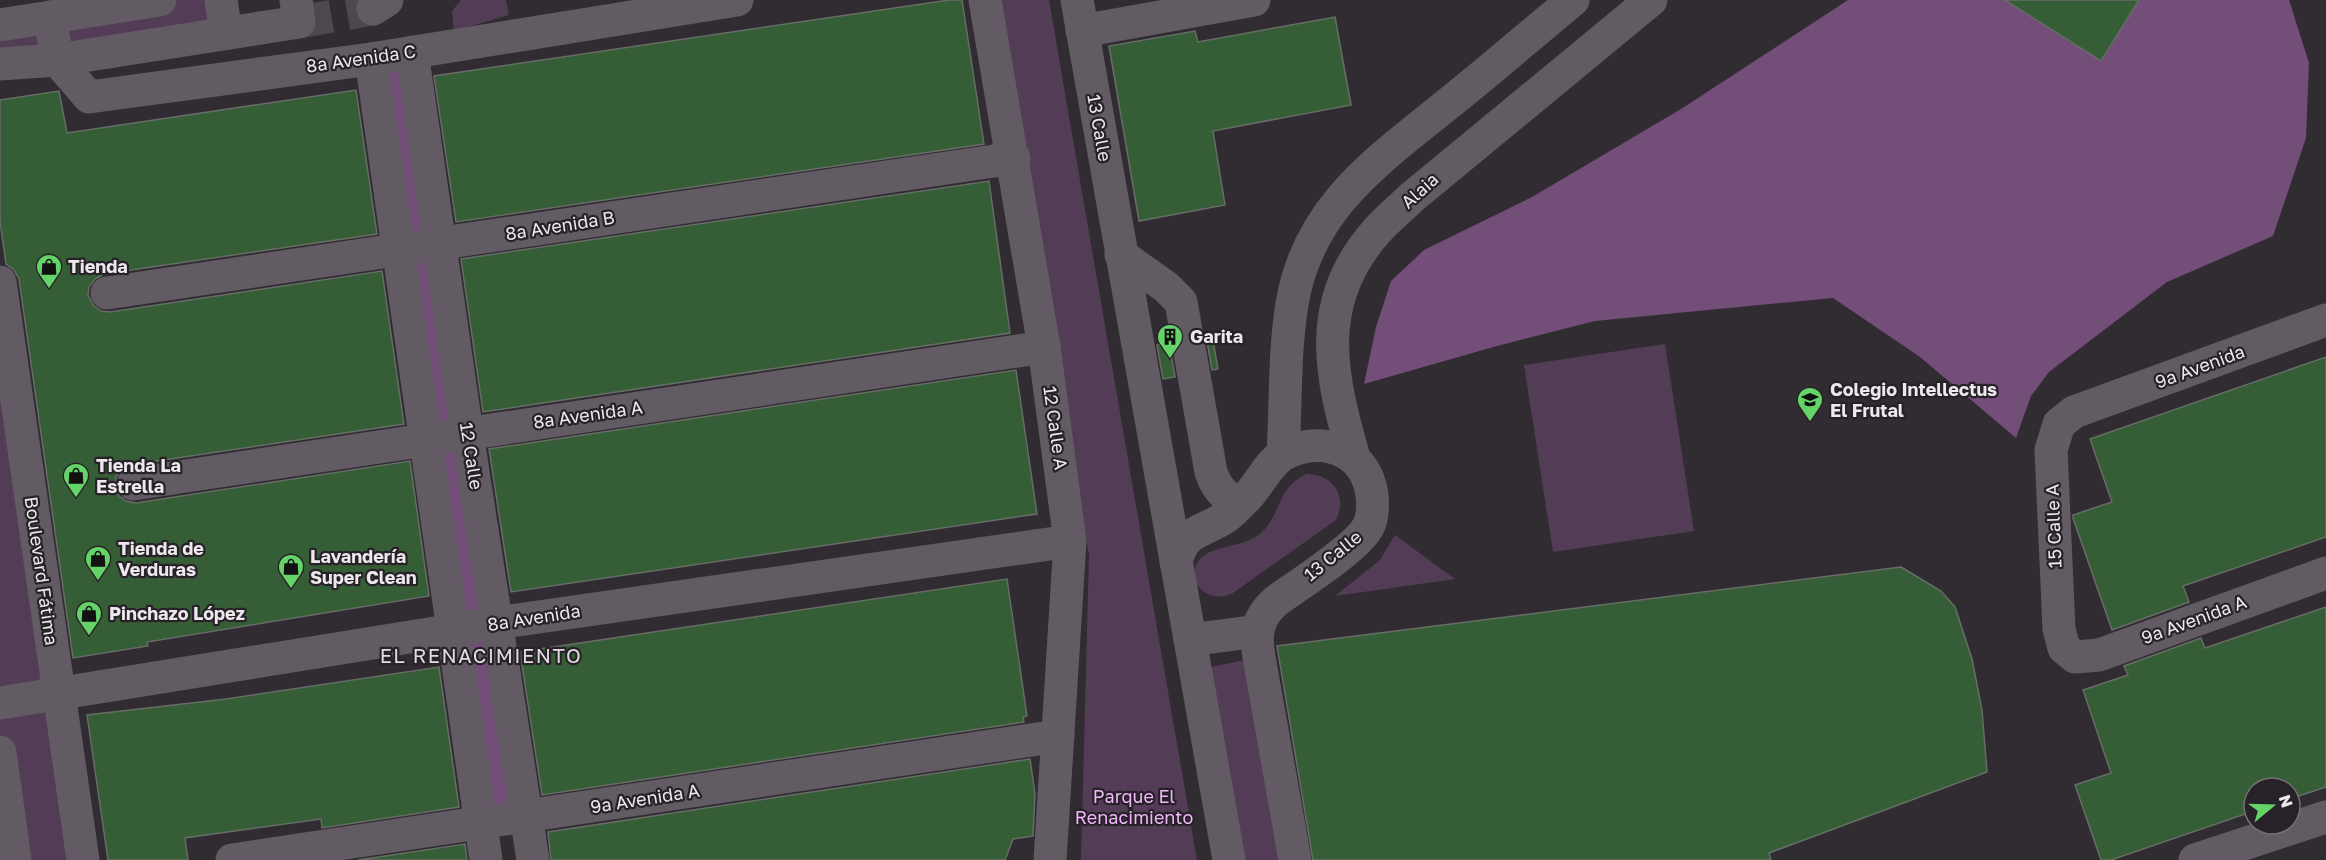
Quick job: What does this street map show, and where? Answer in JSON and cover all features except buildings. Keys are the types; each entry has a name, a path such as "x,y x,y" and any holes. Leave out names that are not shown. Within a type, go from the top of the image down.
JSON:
{"street":[{"path":"0,25 160,0"},
{"path":"221,0 226,33"},
{"name":"8a Avenida C","path":"57,60 89,98 412,52 737,0"},
{"name":"12 Calle A","path":"985,0 1014,158 1044,346 1070,541 1050,860"},
{"path":"1079,15 1254,0"},
{"path":"1283,454 1292,303 1303,265 1319,225 1335,204 1379,160 1573,0"},
{"name":"Alaia","path":"1354,458 1340,407 1331,353 1335,311 1341,290 1362,250 1375,233 1411,198 1651,0"},
{"path":"0,64 57,60 226,33 298,11"},
{"name":"13 Calle","path":"1079,15 1229,860"},
{"path":"50,17 57,60"},
{"name":"12 Calle","path":"412,52 466,433 533,860"},
{"path":"371,58 483,823 486,860"},
{"name":"8a Avenida B","path":"107,293 1014,158"},
{"path":"1121,255 1166,287 1181,302 1210,472 1221,492 1232,499 1247,497"},
{"name":"Boulevard Fátima","path":"0,282 83,860"},
{"name":"9a Avenida","path":"2074,412 2326,320"},
{"name":"8a Avenida A","path":"133,484 1044,346"},
{"name":"15 Calle A","path":"2064,648 2059,629 2057,606 2051,450 2059,424 2074,412"},
{"path":"1176,562 1182,546 1193,533 1226,518 1283,454 1306,446 1317,446 1331,447 1354,458"},
{"name":"13 Calle","path":"1257,631 1265,611 1356,541 1369,526 1373,501 1371,488 1368,475 1354,458"},
{"name":"8a Avenida","path":"0,703 496,623 1070,541"},
{"name":"9a Avenida A","path":"2064,648 2082,658 2099,655 2326,573"},
{"path":"1190,640 1257,631 1259,657 1295,860"},
{"name":"9a Avenida A","path":"232,860 1058,736"},
{"path":"0,752 15,860"},
{"path":"2195,860 2326,817"}],"green space":[{"path":"160,0 221,0 226,33 0,65 0,25"},
{"path":"461,0 506,0 509,15 454,31 452,11"},
{"name":"Parque El Renacimiento","path":"998,0 1049,0 1197,860 1081,860 1089,555"},
{"path":"0,282 83,860 15,860 0,752"},
{"path":"1665,344 1694,531 1553,552 1524,365"},
{"path":"1307,474 1324,478 1336,488 1340,502 1336,520 1233,593 1215,596 1201,589 1194,575 1195,567 1200,559 1213,551 1257,536 1269,524 1290,486"},
{"path":"1395,535 1455,579 1335,596 1380,560"},
{"path":"1259,657 1295,860 1229,860 1196,670"}],"shaded area":[{"path":"1848,0 2289,0 2309,63 2306,138 2273,236 2167,282 2049,372 2031,396 2016,438 1920,357 1833,298 1595,321 1364,384 1376,327 1391,281 1424,250 1532,197 1681,109"},
{"path":"412,52 527,817 485,823 371,59"}],"tunnel":[{"path":"299,22 373,9"}],"place":[{"name":"Tienda","path":"49,290"},
{"name":"Garita","path":"1170,360"},
{"name":"Colegio Intellectus El Frutal","path":"1810,423"},
{"name":"Tienda La Estrella","path":"76,499"},
{"name":"Tienda de Verduras","path":"98,582"},
{"name":"Lavandería Super Clean","path":"291,590"},
{"name":"Pinchazo López","path":"89,637"}],"district":[{"name":"EL RENACIMIENTO","path":"481,656"}]}
